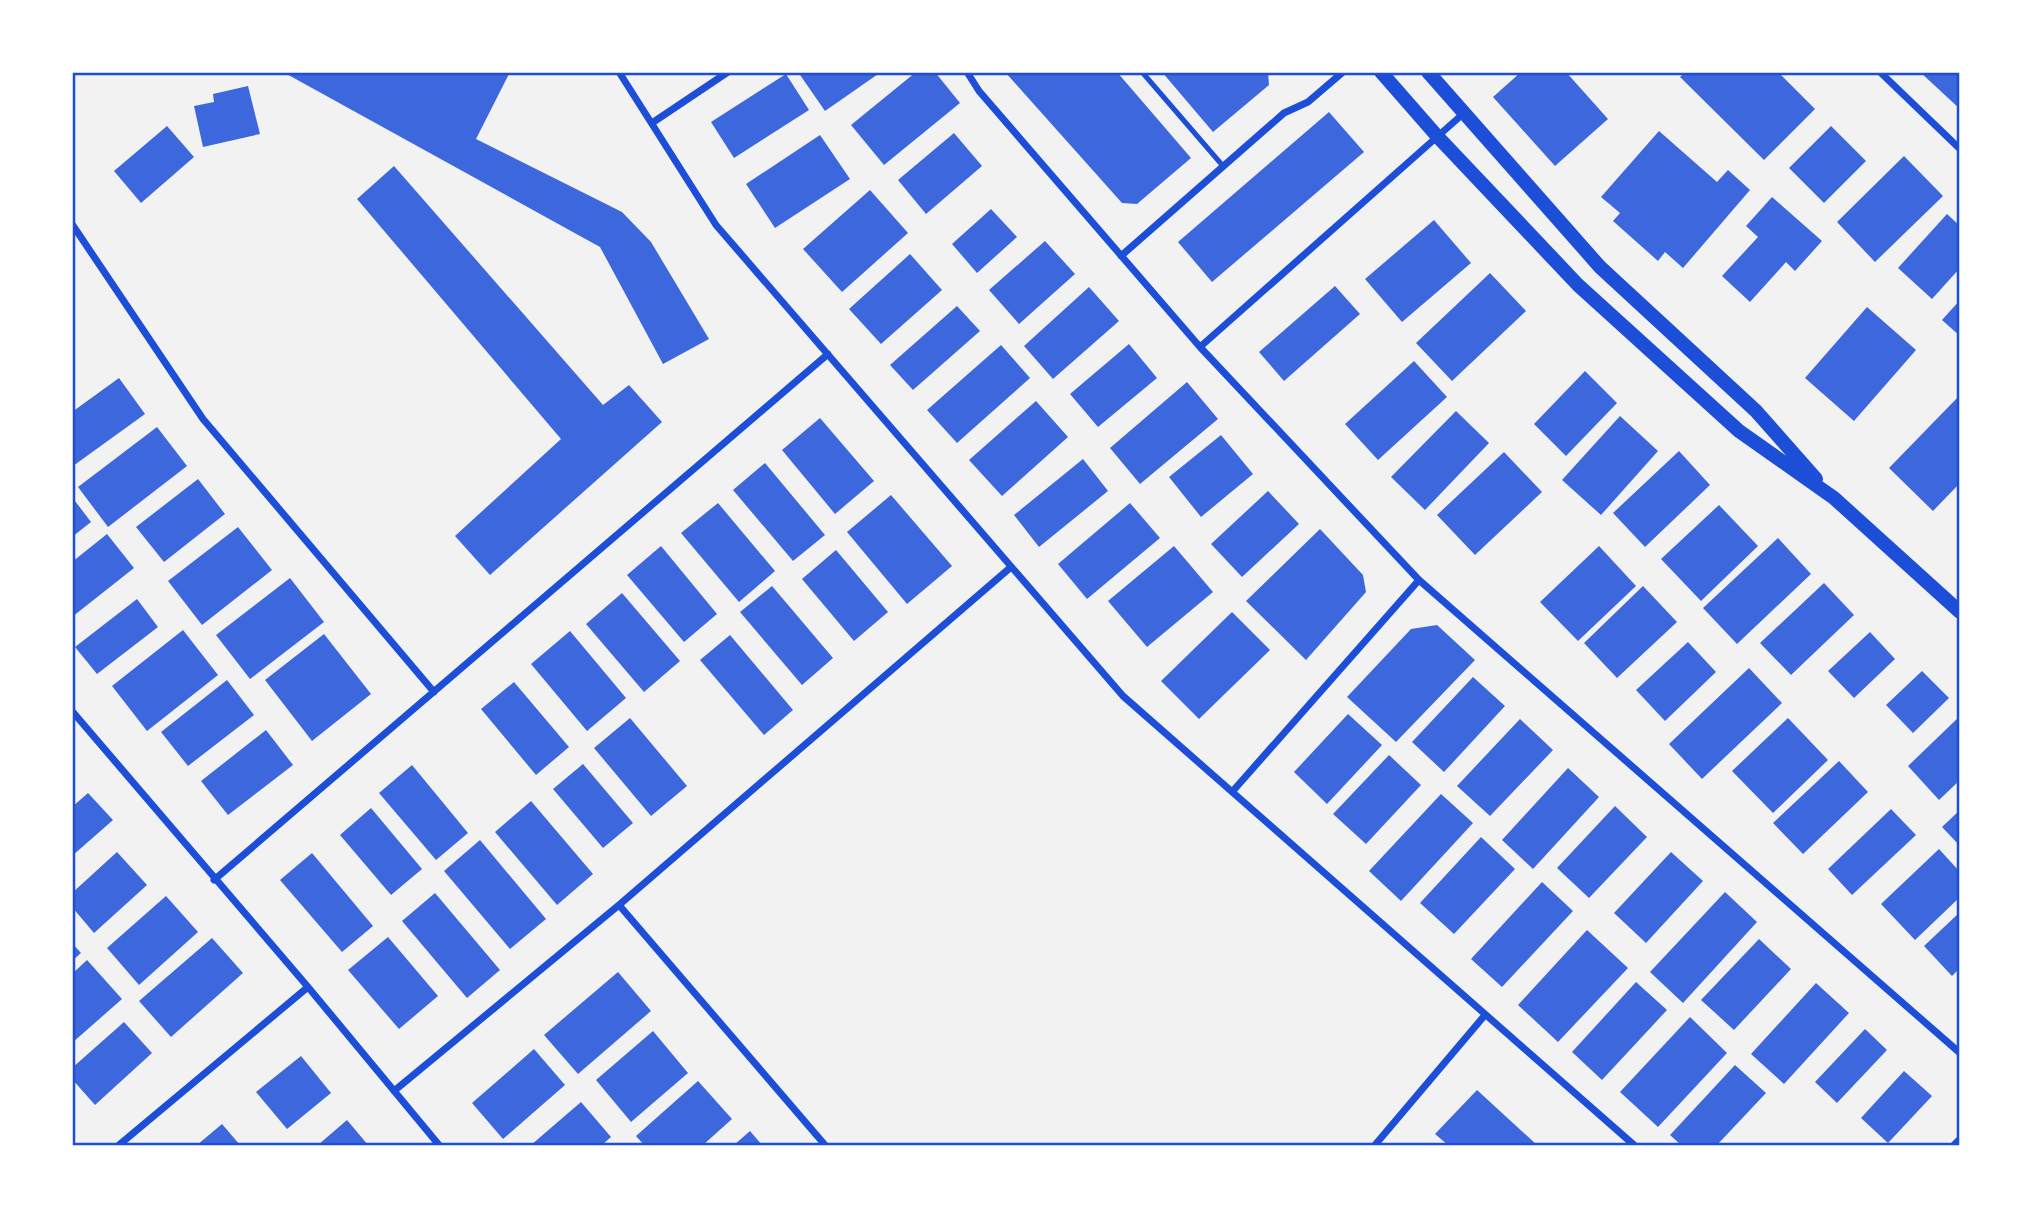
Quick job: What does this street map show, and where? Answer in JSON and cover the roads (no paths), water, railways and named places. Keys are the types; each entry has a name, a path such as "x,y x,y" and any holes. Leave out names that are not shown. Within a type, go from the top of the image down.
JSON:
{"main road":[{"path":"1381,72 1437,136 1588,294 1740,431 1834,498"},
{"path":"1428,72 1600,267 1756,411 1834,498 1960,612"}],"street":[{"path":"619,72 716,225 1123,696 1634,1145"},
{"path":"652,123 728,72"},
{"path":"967,72 979,91 1200,346 1419,580 1960,1053"},
{"path":"1121,256 1284,113 1308,102 1343,72"},
{"path":"1880,72 1960,149"},
{"path":"1200,346 1464,113"},
{"path":"72,224 203,419 434,692"},
{"path":"215,880 828,354"},
{"path":"394,1091 619,905 1011,567"},
{"path":"1232,792 1419,580"},
{"path":"72,710 439,1145"},
{"path":"619,905 825,1145"},
{"path":"119,1145 308,987"},
{"path":"1375,1145 1485,1015"},
{"path":"1954,1145 1960,1139"}],"lane":[{"path":"1142,72 1223,166"}]}
